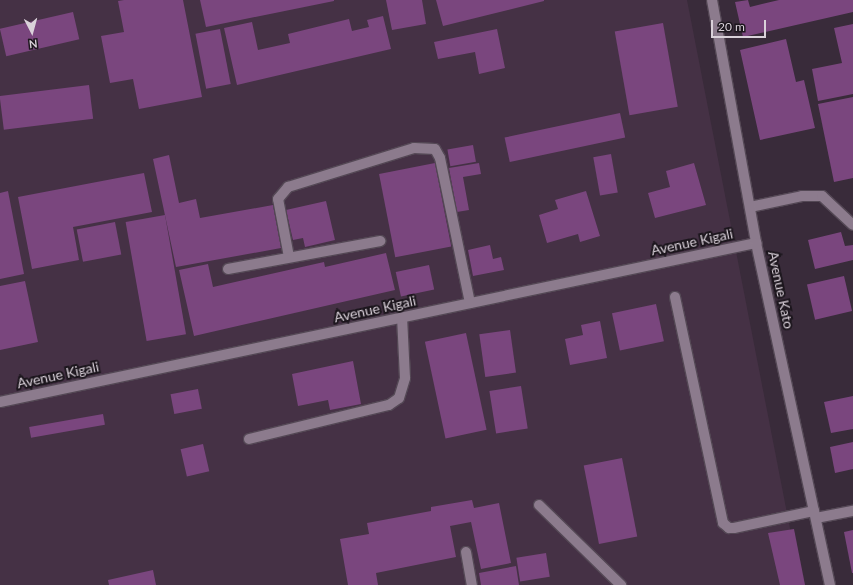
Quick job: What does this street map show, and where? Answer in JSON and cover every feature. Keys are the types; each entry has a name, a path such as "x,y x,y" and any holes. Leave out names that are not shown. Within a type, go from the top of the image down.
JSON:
{"street":[{"name":"Avenue Kato","path":"712,0 756,243 830,585"},
{"path":"289,258 278,199 288,187 414,148 435,149 440,158 470,303"},
{"path":"750,207 802,196 822,196 853,225"},
{"path":"228,269 380,241"},
{"name":"Avenue Kigali","path":"0,402 756,243"},
{"path":"675,297 723,523 729,528 734,528 815,515 853,511"},
{"path":"249,439 389,405 399,398 405,378 402,317"},
{"path":"539,506 621,585"},
{"path":"466,552 472,585"}],"shaded area":[{"path":"0,0 687,0 801,585 0,585"}],"building":[{"path":"183,0 202,97 139,109 133,79 110,83 101,36 124,32 118,1"},
{"path":"200,0 334,0 334,1 206,27"},
{"path":"386,0 422,0 426,24 392,30"},
{"path":"436,0 544,0 544,1 443,26"},
{"path":"748,0 750,7 779,0 853,0 853,12 743,37 735,2"},
{"path":"73,12 79,39 6,56 0,29"},
{"path":"383,16 391,49 237,85 224,28 252,22 258,50 290,43 288,34 349,19 352,31 369,27 367,20"},
{"path":"663,23 678,107 630,115 615,32"},
{"path":"853,24 853,94 818,101 812,69 842,63 834,28"},
{"path":"220,29 231,84 206,89 195,34"},
{"path":"497,29 505,68 479,74 475,52 438,59 434,42"},
{"path":"786,39 796,82 804,80 815,128 760,140 740,50"},
{"path":"89,85 93,119 4,130 0,96"},
{"path":"853,97 853,178 834,182 818,104"},
{"path":"620,113 625,137 510,162 505,138"},
{"path":"473,145 476,162 450,166 447,150"},
{"path":"611,154 618,192 600,196 593,157"},
{"path":"169,155 179,203 196,199 200,218 273,205 281,248 176,267 153,159"},
{"path":"435,163 451,246 395,257 379,174"},
{"path":"479,163 481,174 463,177 469,210 457,212 449,168"},
{"path":"694,163 706,205 655,218 648,193 670,187 666,171"},
{"path":"144,173 152,212 73,227 79,260 32,269 18,197"},
{"path":"8,191 24,274 0,279 0,193"},
{"path":"586,191 600,236 580,242 578,234 547,243 539,215 558,209 555,200"},
{"path":"326,201 335,240 305,247 303,238 293,240 286,210"},
{"path":"165,215 186,334 147,341 126,222"},
{"path":"115,222 121,254 83,262 77,229"},
{"path":"841,232 845,246 853,245 853,260 815,269 808,240"},
{"path":"490,245 493,259 501,257 504,270 473,276 468,250"},
{"path":"386,253 395,290 194,336 179,270 208,264 213,287 324,262 325,267"},
{"path":"429,265 434,289 401,297 396,272"},
{"path":"844,276 852,311 815,320 807,285"},
{"path":"25,281 38,342 0,350 0,286"},
{"path":"656,304 664,341 620,351 612,313"},
{"path":"600,321 607,358 570,365 565,339 583,335 581,325"},
{"path":"510,330 516,373 485,377 479,334"},
{"path":"466,333 487,430 446,439 425,342"},
{"path":"353,361 361,404 330,410 328,400 298,406 292,374"},
{"path":"521,386 528,428 496,433 489,391"},
{"path":"198,389 202,409 174,414 171,394"},
{"path":"853,396 853,429 831,433 824,402"},
{"path":"103,414 105,425 31,438 29,427"},
{"path":"853,442 853,469 835,473 830,447"},
{"path":"203,444 209,471 187,476 181,449"},
{"path":"622,458 637,537 599,544 584,465"},
{"path":"472,500 474,508 499,503 511,563 481,569 471,522 450,526 456,557 376,573 378,585 348,585 340,539 369,534 367,523 431,511 431,507"},
{"path":"794,529 805,585 780,585 768,533"},
{"path":"853,530 853,573 852,573 844,532"},
{"path":"546,553 550,577 520,581 516,558"},
{"path":"516,566 519,585 481,585 479,573"},
{"path":"153,570 156,585 109,585 108,580"}]}
